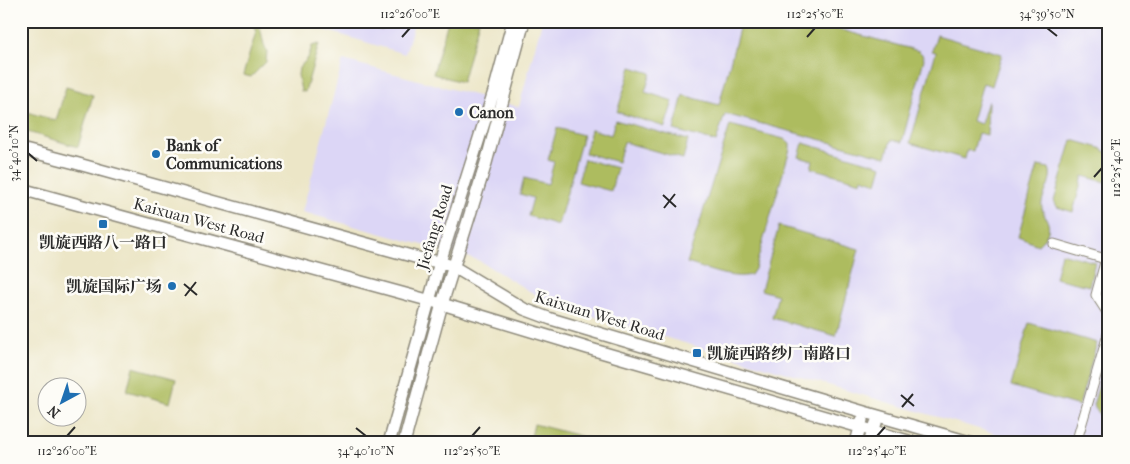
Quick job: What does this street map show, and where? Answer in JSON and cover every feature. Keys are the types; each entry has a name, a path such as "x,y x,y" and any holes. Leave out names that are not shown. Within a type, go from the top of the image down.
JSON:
{"main road":[{"name":"Jiefang Road","path":"389,443 440,262 495,88 513,21"},
{"name":"Jiefang Road","path":"404,443 442,304 486,163 524,21"},
{"name":"Kaixuan West Road","path":"21,149 76,162 412,257 440,262 454,267 524,309 551,319 973,443"},
{"name":"Kaixuan West Road","path":"21,189 429,300 915,443"},
{"path":"856,443 864,412"},
{"path":"869,443 878,416"}],"street":[{"path":"1054,244 1107,259 1096,295 1109,315"},
{"path":"1076,443 1109,331"}],"shaded area":[{"path":"295,21 415,21 405,54"},
{"path":"542,21 1109,21 1109,443 1027,443 551,304 478,260 302,212 343,60 519,107"}],"green space":[{"path":"252,21 261,30 267,51 266,62 251,77 243,75 256,32"},
{"path":"350,21 384,21 382,30"},
{"path":"448,21 479,21 462,82 433,74"},
{"path":"741,21 808,21 919,51 924,59 902,142 891,140 886,157 725,114 716,142 674,130 683,95 719,105"},
{"path":"937,35 1002,54 992,86 983,83 972,121 981,124 988,101 987,135 978,133 973,151 967,150 965,159 910,143 936,52 932,51"},
{"path":"319,44 305,92 301,91 298,75 299,68 308,58 312,46"},
{"path":"631,67 651,73 645,92 673,101 665,127 617,112"},
{"path":"66,87 93,95 78,147 21,130 21,110 56,121"},
{"path":"615,120 688,140 683,159 624,142 618,162 585,153 591,129 611,135"},
{"path":"730,125 784,139 790,144 755,269 751,275 743,276 719,273 687,263"},
{"path":"557,128 583,135 558,225 528,216 533,198 520,194 524,178 548,184 554,162 548,160"},
{"path":"1072,140 1100,148 1109,154 1109,183 1083,176 1073,212 1057,207 1054,201"},
{"path":"803,143 882,166 877,183 862,178 861,182 811,168 813,161 799,157"},
{"path":"584,159 617,168 611,191 578,182"},
{"path":"1038,166 1049,168 1050,176 1042,202 1043,213 1049,226 1048,232 1038,245 1018,237"},
{"path":"779,226 859,249 836,336 772,318 778,295 761,290"},
{"path":"1061,253 1095,262 1089,286 1055,278"},
{"path":"1029,323 1097,343 1079,406 1011,386"},
{"path":"133,367 176,379 170,403 127,391"},
{"path":"1102,374 1108,376 1102,396 1109,398 1109,419 1101,417 1093,405"},
{"path":"534,424 607,443 554,443 531,437"}],"place":[{"name":"Canon","path":"459,112"},
{"name":"Bank of Communications","path":"156,154"},
{"name":"凯旋西路八一路口","path":"103,224"},
{"name":"凯旋国际广场","path":"172,286"},
{"name":"凯旋西路纱厂南路口","path":"697,353"}]}
